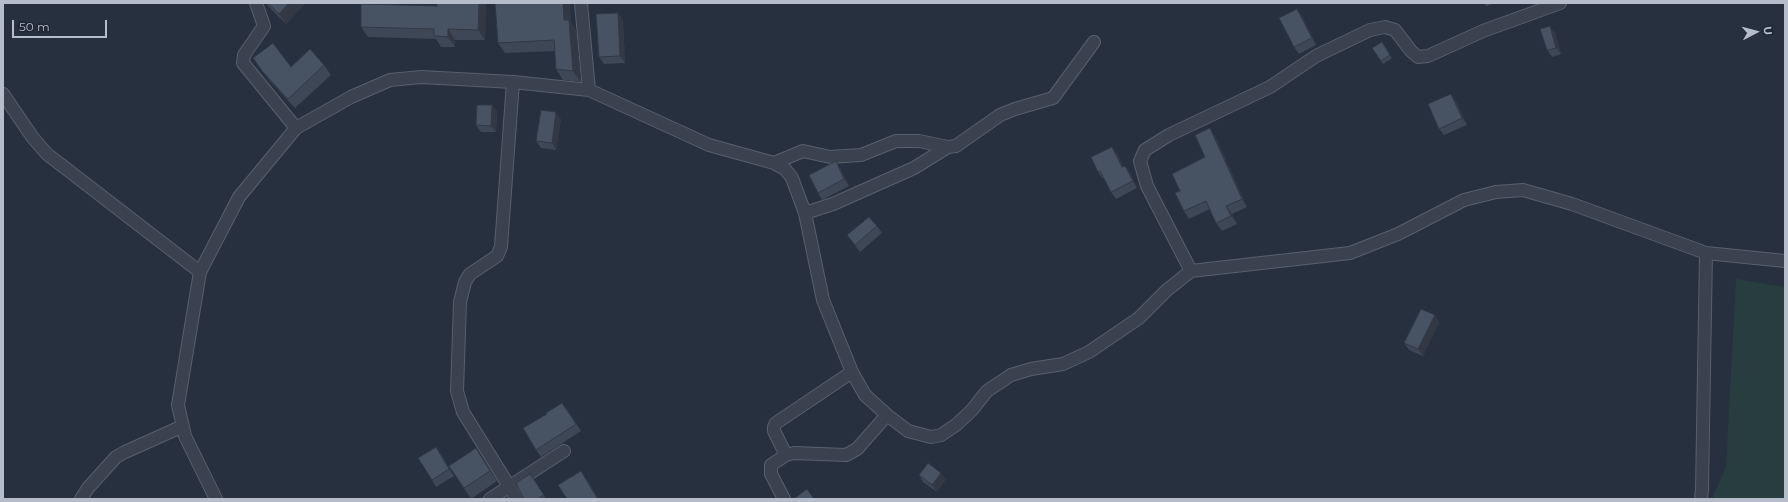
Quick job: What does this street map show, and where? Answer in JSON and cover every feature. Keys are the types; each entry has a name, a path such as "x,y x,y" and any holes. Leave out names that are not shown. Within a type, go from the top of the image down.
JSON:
{"street":[{"path":"256,3 264,26 244,55 243,63 296,128"},
{"path":"581,3 586,37 589,90"},
{"path":"1191,271 1147,186 1140,161 1145,150 1170,135 1270,87 1316,56 1370,30 1385,27 1395,30 1410,51 1418,56 1428,56 1483,32 1560,3"},
{"path":"774,163 803,151 830,157 861,155 896,141 919,141 948,147 956,146 963,143 1000,115 1053,98 1094,42"},
{"path":"216,499 185,436 178,405 200,272 239,197 296,128 351,97 390,80 421,77 513,82 589,90 709,146 774,163 785,169 792,178 805,213 823,300 852,372 865,395 887,415 908,430 920,435 931,437 941,435 956,425 972,410 987,391 1011,375 1031,369 1064,364 1089,352 1139,318 1167,290 1191,271 1350,253 1398,234 1464,200 1496,192 1523,190 1572,204 1706,253 1785,261"},
{"path":"513,82 501,247 497,256 470,274 465,282 460,302 457,391 463,412 517,499"},
{"path":"3,94 36,142 47,154 200,272"},
{"path":"805,213 833,204 914,168 948,147"},
{"path":"1701,499 1706,253"},
{"path":"786,455 774,430 776,423 852,372"},
{"path":"784,499 773,480 770,470 771,465 786,455 794,453 846,455 857,449 887,415"},
{"path":"81,499 88,488 116,458 125,452 183,426"},
{"path":"490,499 564,451"}],"green space":[{"path":"1736,279 1785,287 1785,499 1712,499 1726,467"}],"building":[{"path":"268,3 289,3 279,14"},
{"path":"437,3 479,3 478,30 448,29 448,37 434,36 434,29 361,27 361,4 437,6"},
{"path":"495,3 563,3 564,20 569,20 573,71 556,69 554,40 498,43"},
{"path":"1297,9 1312,38 1294,47 1279,18"},
{"path":"618,13 620,56 599,57 596,14"},
{"path":"1550,26 1556,48 1547,50 1540,29"},
{"path":"1382,42 1390,55 1381,61 1372,48"},
{"path":"273,43 291,67 310,49 324,65 288,99 263,72 253,58"},
{"path":"1451,94 1462,118 1439,129 1428,104"},
{"path":"477,105 492,105 491,126 476,125"},
{"path":"541,110 556,112 552,143 536,141"},
{"path":"1210,128 1242,199 1226,206 1231,216 1216,223 1206,201 1184,211 1175,193 1180,191 1172,174 1205,157 1195,135"},
{"path":"1112,147 1122,167 1125,166 1133,181 1111,192 1100,171 1098,172 1091,157"},
{"path":"836,161 844,179 818,193 809,175"},
{"path":"869,217 877,226 855,245 847,235"},
{"path":"1421,309 1435,315 1418,349 1404,343"},
{"path":"562,403 576,424 536,450 523,428"},
{"path":"436,447 449,469 432,480 418,458"},
{"path":"476,448 490,471 464,488 449,466"},
{"path":"928,463 941,473 932,485 919,475"},
{"path":"581,471 597,498 596,499 567,499 558,485"},
{"path":"530,474 544,495 537,499 524,499 516,483"},
{"path":"807,489 814,499 795,498"}]}
